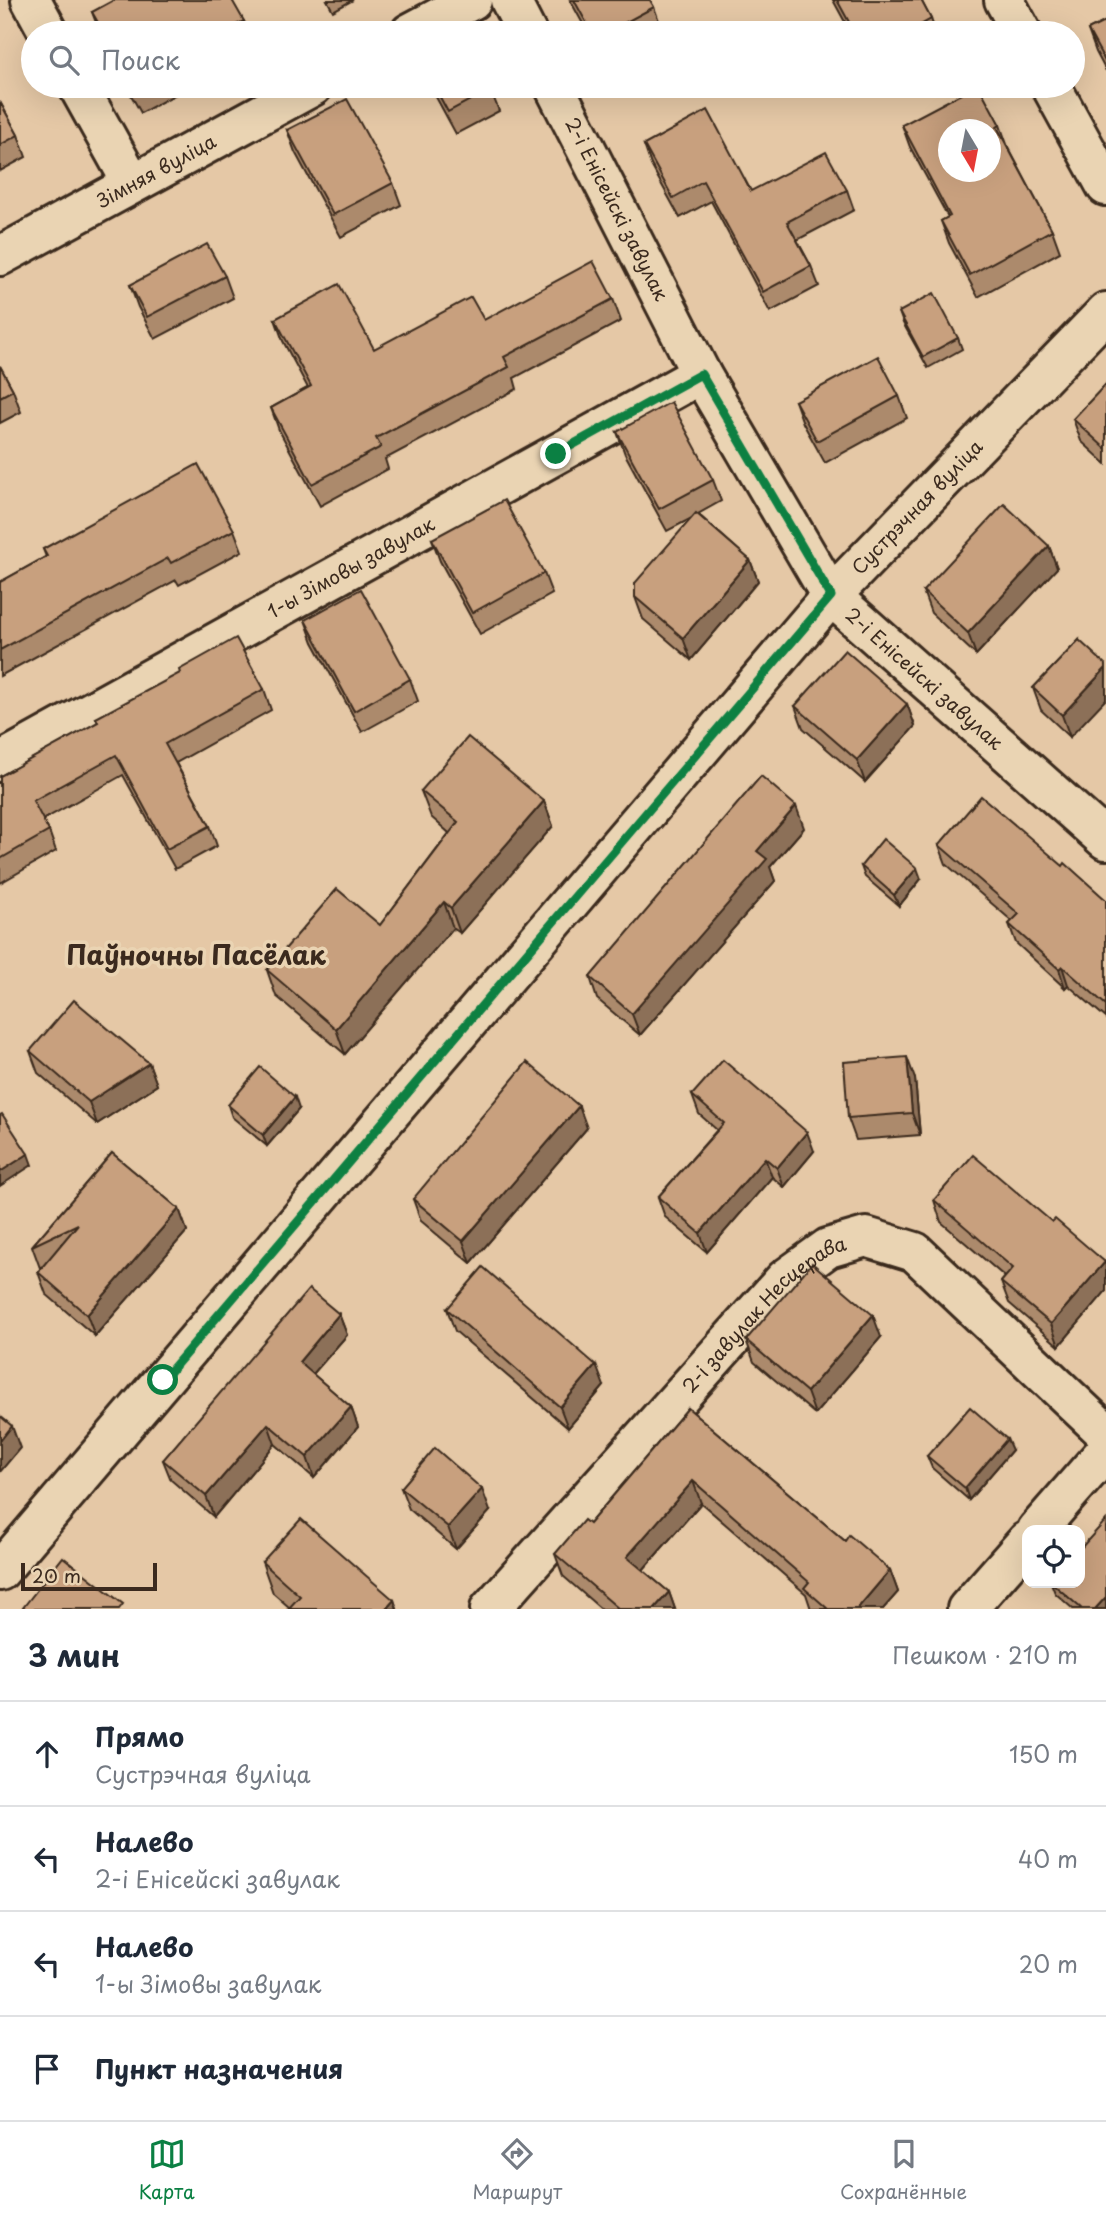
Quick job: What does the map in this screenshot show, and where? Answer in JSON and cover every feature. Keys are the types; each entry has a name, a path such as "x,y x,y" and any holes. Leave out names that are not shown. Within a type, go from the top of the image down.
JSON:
{"street":[{"path":"31,0 42,21"},
{"path":"433,21 472,0"},
{"path":"510,0 521,21"},
{"path":"1004,0 1015,21"},
{"path":"85,98 132,183"},
{"name":"Зімняя вуліца","path":"0,256 291,98"},
{"name":"2-і Енісейскі завулак","path":"560,98 701,374 831,596 1106,840"},
{"path":"1058,98 1106,186"},
{"name":"Сустрэчная вуліца","path":"0,1571 831,596 1106,312"},
{"name":"1-ы Зімовы завулак","path":"0,762 701,374"},
{"name":"2-і завулак Несцерава","path":"491,1609 785,1279 828,1248 866,1237 915,1252 1106,1433"},
{"path":"1041,1525 1106,1451"},
{"path":"967,1609 1022,1547"}],"building":[{"path":"114,0 232,0 244,21 97,21 92,12"},
{"path":"574,0 650,0 654,7 628,21 585,21"},
{"path":"837,0 921,0 931,19 927,21 848,21"},
{"path":"1106,21 1106,63 1088,30"},
{"path":"440,98 474,98 448,112"},
{"path":"953,98 985,98 997,119 938,119 938,182 1001,182 1001,134 1052,230 970,275 941,221 950,216 902,125"},
{"path":"347,99 393,183 333,215 287,130"},
{"path":"0,102 18,135 0,145"},
{"path":"708,110 751,191 826,152 847,190 787,222 811,266 763,292 703,181 673,198 644,145"},
{"path":"207,244 225,276 147,317 130,285"},
{"path":"593,261 613,299 504,357 509,367 376,438 381,447 312,484 271,408 311,386 275,319 339,284 374,349 471,297 484,320"},
{"path":"934,293 958,338 923,357 899,312"},
{"path":"878,356 899,396 817,441 795,401"},
{"path":"0,366 13,390 0,397"},
{"path":"1106,384 1106,449 1073,419"},
{"path":"671,402 713,480 659,509 617,432"},
{"path":"198,464 234,530 171,563 168,558 0,650 0,582 47,556 43,549"},
{"path":"504,500 544,573 472,613 432,539"},
{"path":"1004,504 1049,546 968,633 923,591"},
{"path":"696,513 750,560 683,638 635,597 635,583"},
{"path":"361,589 410,679 354,711 305,620"},
{"path":"236,638 264,689 165,744 210,826 167,849 116,755 33,801 49,831 0,859 0,776 98,722 96,718 180,673 179,670"},
{"path":"1079,640 1106,668 1062,715 1033,688"},
{"path":"845,650 907,704 857,760 795,706"},
{"path":"468,737 544,801 451,908 444,902 336,1029 267,970 337,889 380,925 458,822 421,791"},
{"path":"761,776 796,806 757,851 767,859 632,1014 590,977"},
{"path":"981,796 1063,866 1065,863 1106,900 1106,1005 1062,966 1059,969 1009,924 1019,914 939,845"},
{"path":"883,839 917,868 894,895 861,866"},
{"path":"74,1000 149,1063 89,1102 30,1051"},
{"path":"907,1057 912,1113 848,1118 844,1062"},
{"path":"723,1060 807,1132 777,1168 765,1158 700,1233 658,1197 724,1123 692,1095"},
{"path":"527,1062 579,1106 463,1241 413,1199"},
{"path":"260,1067 295,1097 263,1135 228,1105"},
{"path":"2,1114 28,1154 0,1172 0,1115"},
{"path":"112,1153 179,1209 87,1315 38,1272 78,1224 32,1246"},
{"path":"973,1155 1052,1222 1055,1219 1105,1262 1051,1324 1001,1282 1013,1268 934,1200"},
{"path":"812,1263 873,1315 807,1392 746,1340"},
{"path":"483,1267 596,1365 560,1407 447,1309"},
{"path":"309,1289 339,1314 299,1362 351,1407 307,1457 268,1424 206,1496 163,1460"},
{"path":"970,1407 1007,1439 965,1488 927,1456"},
{"path":"688,1408 845,1541 849,1535 890,1570 857,1609 828,1609 804,1588 809,1582 693,1481 627,1557 669,1592 654,1609 619,1609 555,1554 584,1520 589,1524"},
{"path":"0,1416 12,1426 0,1441"},
{"path":"435,1448 482,1489 448,1527 401,1488"},
{"path":"301,1519 394,1600 386,1609 288,1609 300,1596 262,1562"},
{"path":"1106,1520 1106,1597 1095,1609 1082,1609 1058,1588 1085,1588 1085,1543"},
{"path":"63,1557 123,1604 119,1609 22,1609"}],"district":[{"name":"Паўночны Пасёлак","path":"196,956"}],"route":[{"path":"163,1380 831,596 701,374 556,454"}]}
